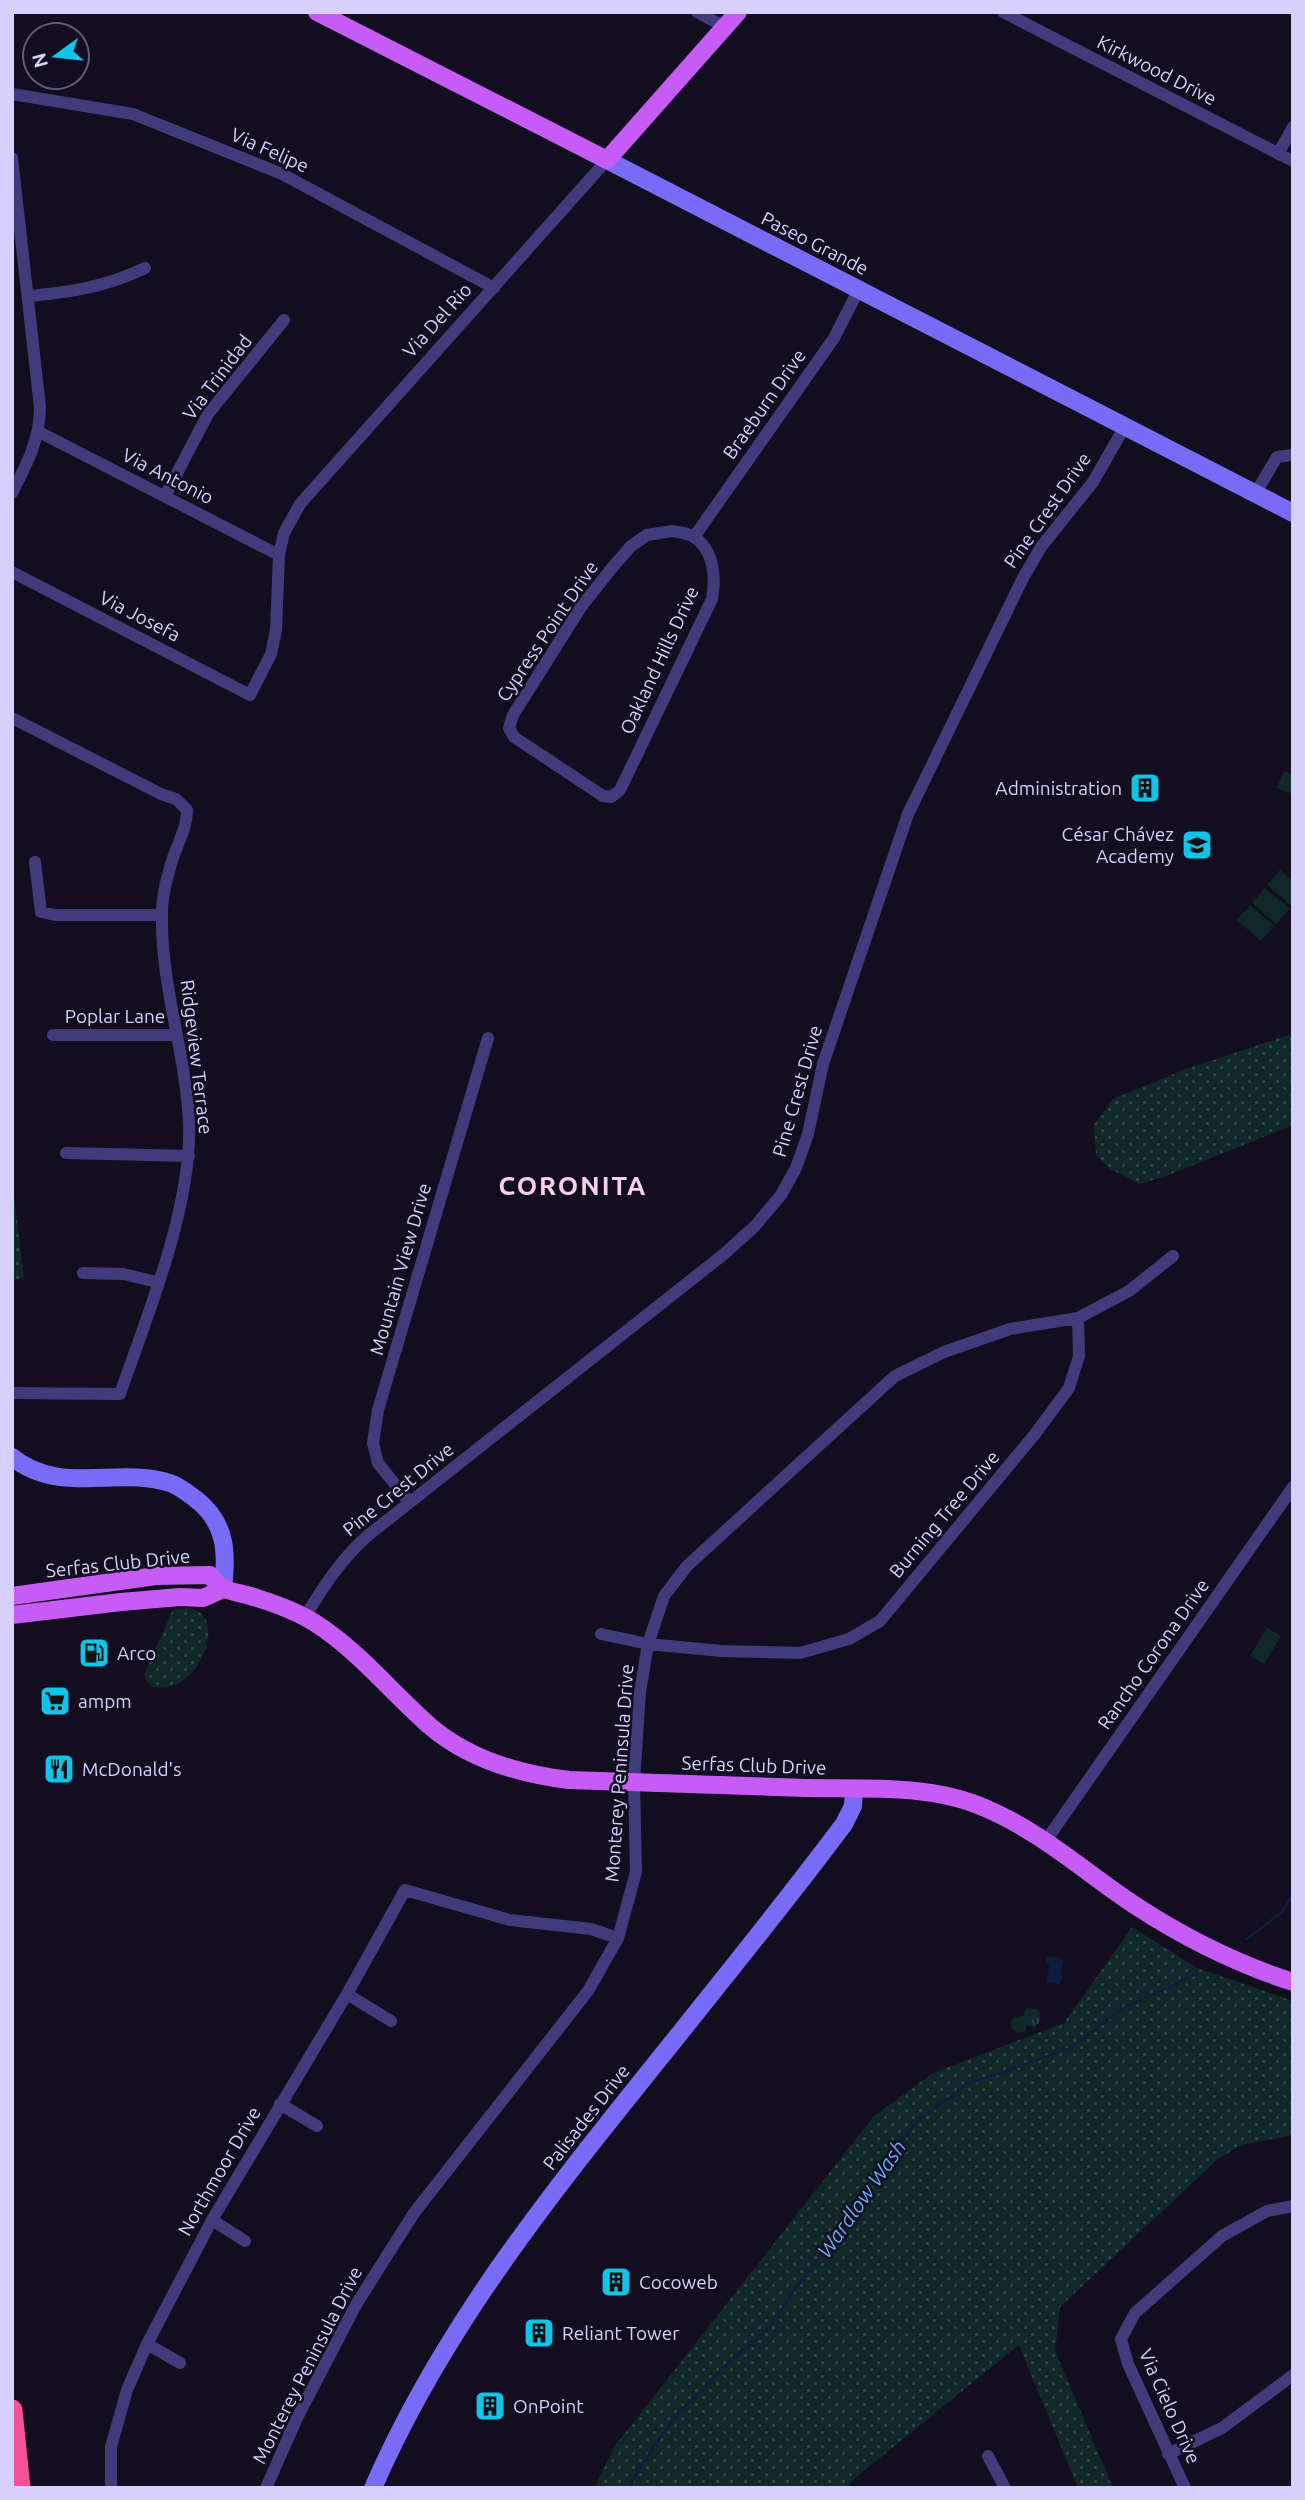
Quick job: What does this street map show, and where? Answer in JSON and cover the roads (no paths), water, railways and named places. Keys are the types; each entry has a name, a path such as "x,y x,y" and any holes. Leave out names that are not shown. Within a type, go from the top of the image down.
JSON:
{"highway":[{"path":"12,2410 20,2488"}],"main road":[{"name":"Paseo Grande","path":"317,12 1293,513"},
{"name":"Via Del Rio","path":"607,160 738,12"},
{"path":"12,1457 44,1473 74,1480 146,1479 171,1483 184,1490 205,1507 219,1528 226,1551 223,1588"},
{"name":"Serfas Club Drive","path":"12,1596 156,1576 210,1575 223,1588 305,1617 359,1658 433,1728 477,1757 540,1777 902,1791 949,1797 983,1807 1011,1820 1137,1906 1198,1943 1260,1971 1293,1982"},
{"name":"Serfas Club Drive","path":"12,1615 121,1602 180,1597 203,1598 223,1588"},
{"name":"Palisades Drive","path":"373,2488 428,2380 498,2267 561,2183 836,1835 851,1811 854,1789"}],"street":[{"path":"696,12 725,27"},
{"name":"Kirkwood Drive","path":"1003,12 1293,161"},
{"name":"Via Felipe","path":"12,94 133,114 270,169 494,288"},
{"path":"1278,154 1293,127"},
{"path":"12,158 40,407 39,432 12,493"},
{"name":"Via Del Rio","path":"250,695 271,654 276,630 279,555 284,533 300,504 607,160"},
{"path":"29,296 77,292 102,286 145,268"},
{"name":"Braeburn Drive","path":"694,537 834,338 859,289"},
{"name":"Via Trinidad","path":"165,496 208,414 284,320"},
{"name":"Pine Crest Drive","path":"305,1617 332,1573 348,1554 409,1502 724,1254 755,1226 781,1195 796,1168 808,1134 823,1064 908,814 1023,578 1041,547 1102,469 1125,426"},
{"name":"Via Antonio","path":"39,432 279,555"},
{"path":"1255,494 1277,457 1293,455"},
{"name":"Cypress Point Drive","path":"611,797 596,793 514,737 509,728 513,715 581,607 631,546 647,535 660,532 672,531 694,537"},
{"name":"Oakland Hills Drive","path":"611,797 620,790 712,599 716,581 713,568 708,555 694,537"},
{"name":"Via Josefa","path":"12,572 250,695"},
{"name":"Ridgeview Terrace","path":"12,718 161,794 176,799 187,810 187,822 172,860 163,897 162,915 163,948 189,1121 189,1156 178,1219 120,1394 12,1393"},
{"path":"35,862 41,912 55,915 162,915"},
{"name":"Poplar Lane","path":"53,1035 176,1035"},
{"name":"Mountain View Drive","path":"409,1502 378,1463 373,1443 379,1410 488,1038"},
{"path":"66,1153 189,1156"},
{"path":"1078,1318 1129,1291 1173,1256"},
{"path":"83,1273 123,1274 158,1282"},
{"name":"Burning Tree Drive","path":"601,1634 648,1644 721,1651 800,1653 849,1639 880,1621 1035,1434 1069,1388 1079,1356 1078,1318"},
{"name":"Monterey Peninsula Drive","path":"266,2488 297,2418 357,2303 407,2224 588,1991 618,1938 636,1872 634,1782 640,1692 648,1644 664,1596 687,1566 895,1376 944,1352 1010,1328 1078,1318"},
{"name":"Rancho Corona Drive","path":"1045,1842 1293,1487"},
{"name":"Northmoor Drive","path":"111,2488 111,2447 127,2390 147,2344 212,2220 347,1994 405,1890 510,1920 591,1929 618,1938"},
{"path":"347,1994 391,2021"},
{"path":"280,2104 317,2126"},
{"name":"Via Cielo Drive","path":"1185,2488 1128,2364 1121,2339 1135,2313 1222,2236 1267,2211 1293,2206"},
{"path":"212,2220 245,2241"},
{"path":"147,2344 180,2364"},
{"path":"1168,2454 1222,2428 1293,2375"},
{"path":"988,2456 1005,2488"}],"water":[{"path":"1047,1956 1059,1957 1064,1962 1060,1973 1063,1978 1059,1984 1047,1983"}],"waterway":[{"name":"Wardlow Wash","path":"1247,1939 1283,1911 1293,1893"},
{"name":"Wardlow Wash","path":"630,2488 637,2471 675,2417 726,2365 770,2327 797,2286 836,2238 875,2173 918,2121 966,2085 1071,2048 1120,2010 1198,1973"}],"place":[{"name":"Administration","path":"1145,788"},
{"name":"César Chávez Academy","path":"1197,845"},
{"name":"Arco","path":"94,1653"},
{"name":"ampm","path":"55,1701"},
{"name":"McDonald's","path":"59,1769"},
{"name":"Cocoweb","path":"616,2282"},
{"name":"Reliant Tower","path":"539,2333"},
{"name":"OnPoint","path":"490,2406"}],"district":[{"name":"CORONITA","path":"573,1186"}]}
